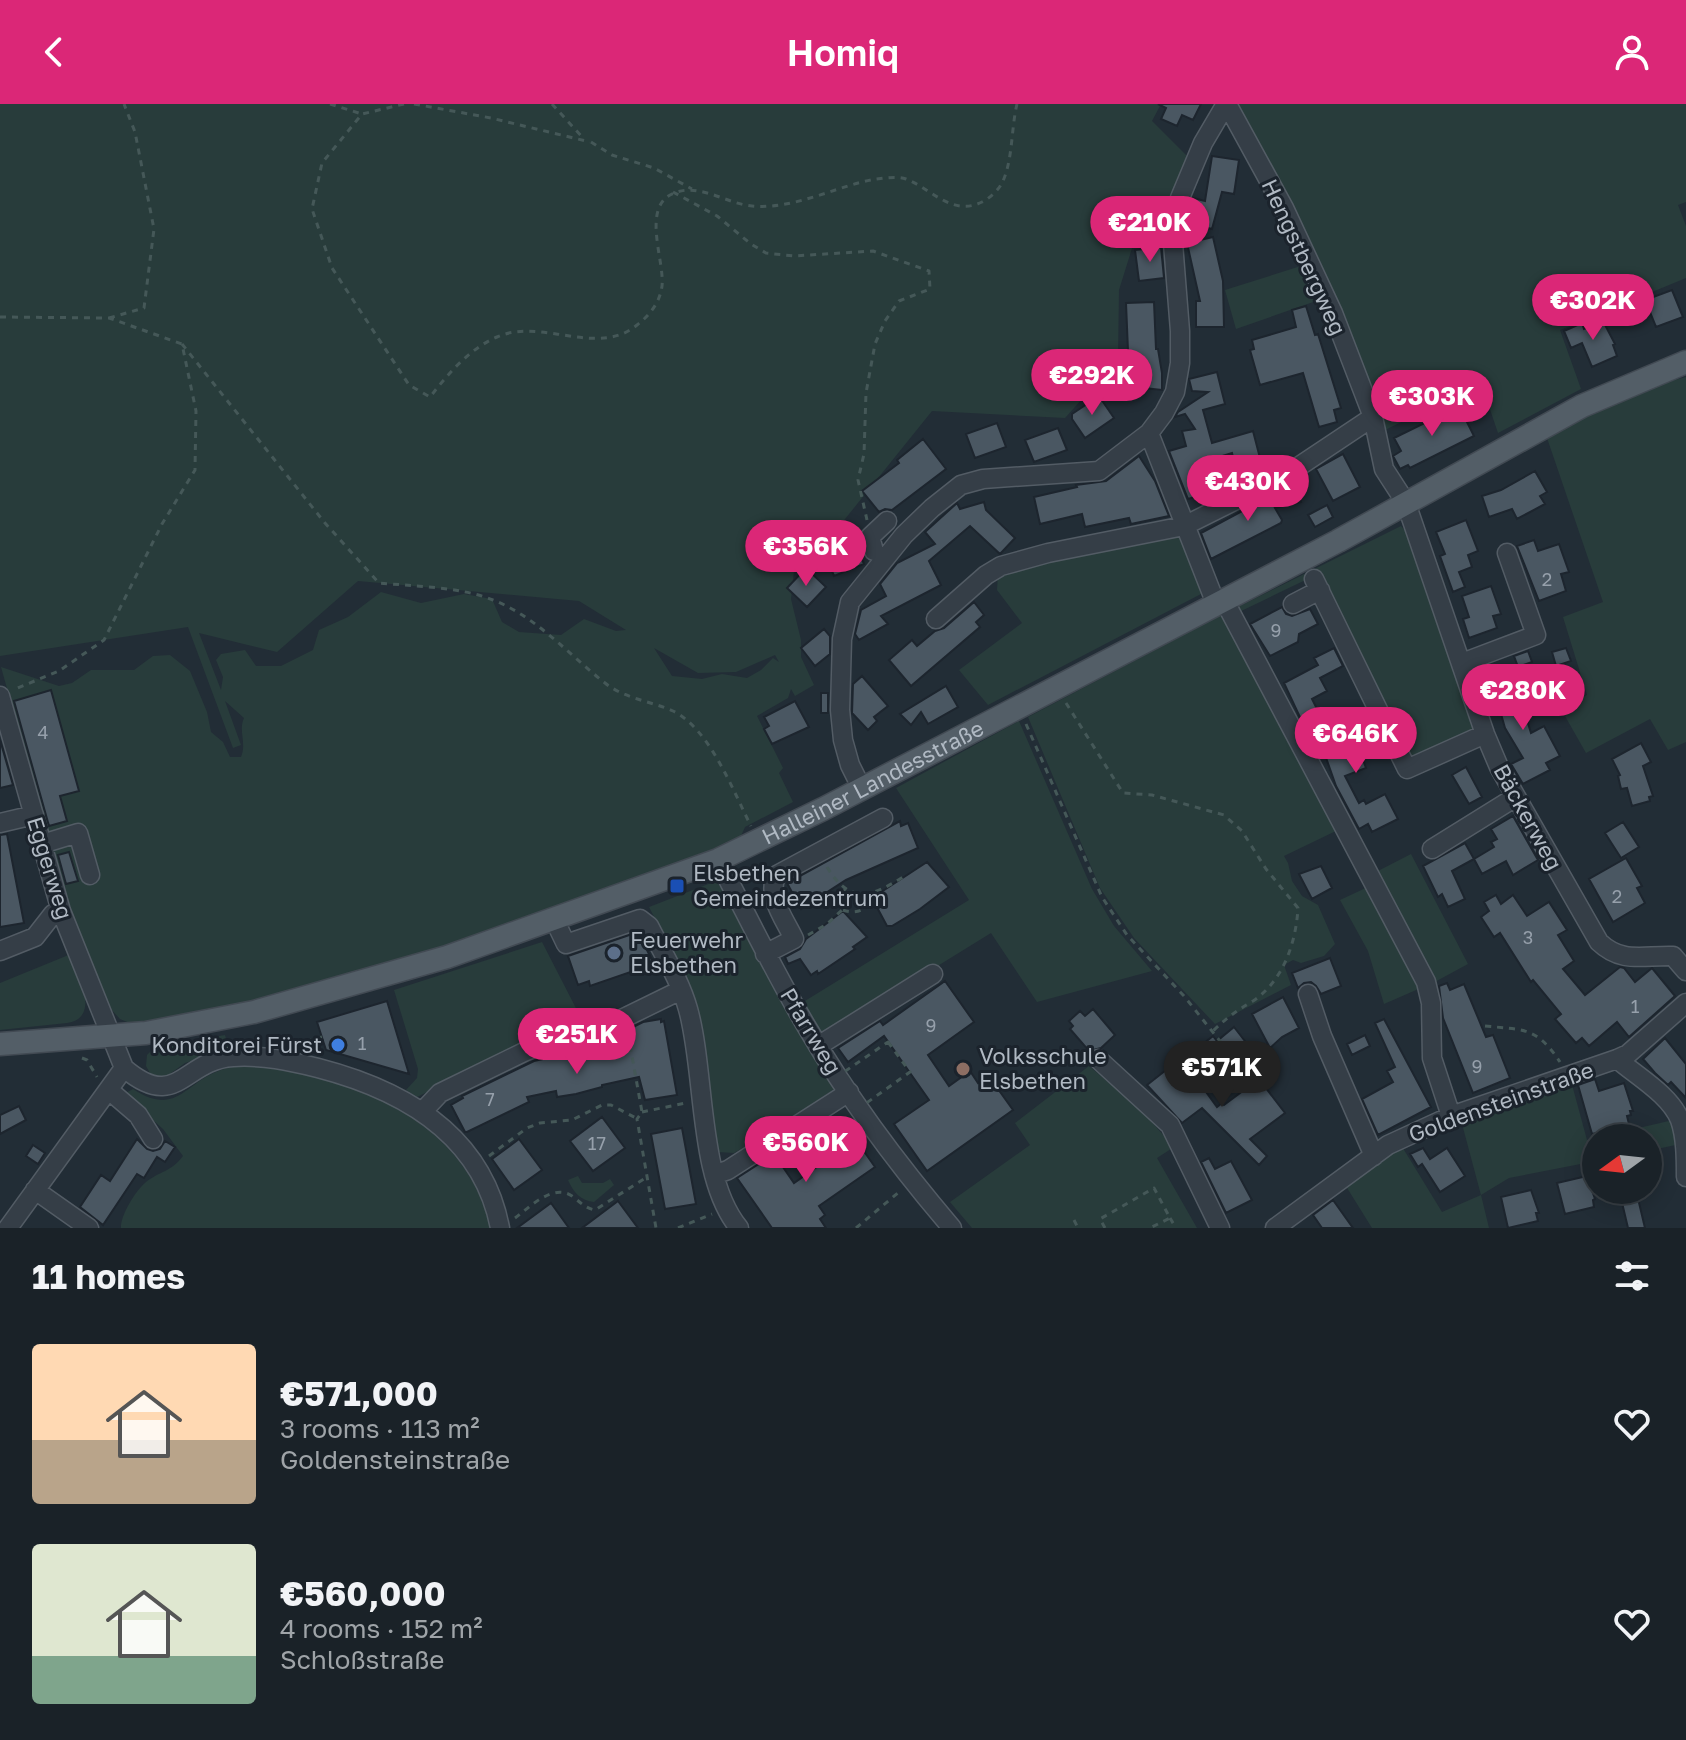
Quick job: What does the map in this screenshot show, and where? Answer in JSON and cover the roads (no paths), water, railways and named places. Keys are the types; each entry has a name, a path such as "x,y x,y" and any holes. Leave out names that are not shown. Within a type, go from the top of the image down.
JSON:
{"main road":[{"name":"Halleiner Landesstraße","path":"0,1044 111,1036 201,1024 309,998 447,957 718,860 1019,708 1582,406 1686,362"}],"street":[{"name":"Hengstbergweg","path":"1226,104 1310,262 1373,417 1384,469 1406,503"},
{"path":"862,789 850,765 843,740 840,710 843,626 856,592 904,535 961,485 983,479 1099,471 1149,433 1175,392 1180,363 1173,243 1180,198 1203,143 1226,104"},
{"path":"936,619 986,575 1001,566 1048,553 1184,526 1286,475 1373,417"},
{"path":"1149,433 1184,526 1220,602 1426,982 1431,1003 1432,1058 1451,1116"},
{"name":"Bäckerweg","path":"1406,503 1485,734 1514,798 1599,942 1622,957 1673,956 1686,971"},
{"path":"872,544 887,521"},
{"path":"1462,663 1536,635 1507,553"},
{"path":"1293,604 1317,585 1407,769 1485,734"},
{"name":"Eggerweg","path":"6,693 34,815 61,911 124,1068"},
{"path":"1432,849 1514,798"},
{"path":"0,823 34,815"},
{"path":"765,954 794,939 775,899 773,882 784,870 883,818"},
{"path":"42,844 78,833 90,875"},
{"name":"Pfarrweg","path":"718,860 765,954 818,1046 912,1181 952,1228"},
{"path":"0,951 35,937 53,914 61,911"},
{"path":"554,919 566,944 640,919 649,926 681,990 697,1052 697,1101 722,1210 739,1228"},
{"path":"818,1046 933,974"},
{"path":"423,1111 440,1093 524,1052 553,1040 587,1036 681,990"},
{"path":"1308,994 1322,1036 1374,1156"},
{"name":"Goldensteinstraße","path":"1275,1228 1388,1145 1451,1116 1628,1054 1686,1003"},
{"path":"8,1228 124,1068 140,1082 153,1087 167,1086 217,1059 258,1057 288,1061 360,1081 390,1092 423,1111 482,1161 488,1189 505,1222"},
{"path":"1098,1059 1170,1125 1220,1228"},
{"path":"1617,1059 1668,1102 1680,1121 1686,1146 1686,1177"},
{"path":"110,1091 138,1115 153,1139"},
{"path":"714,1175 728,1170 849,1092"},
{"path":"35,1190 89,1228"}],"place":[{"name":"Elsbethen Gemeindezentrum","path":"677,886"},
{"name":"Feuerwehr Elsbethen","path":"614,953"},
{"name":"Konditorei Fürst","path":"338,1045"},
{"name":"Volksschule Elsbethen","path":"963,1069"}]}
